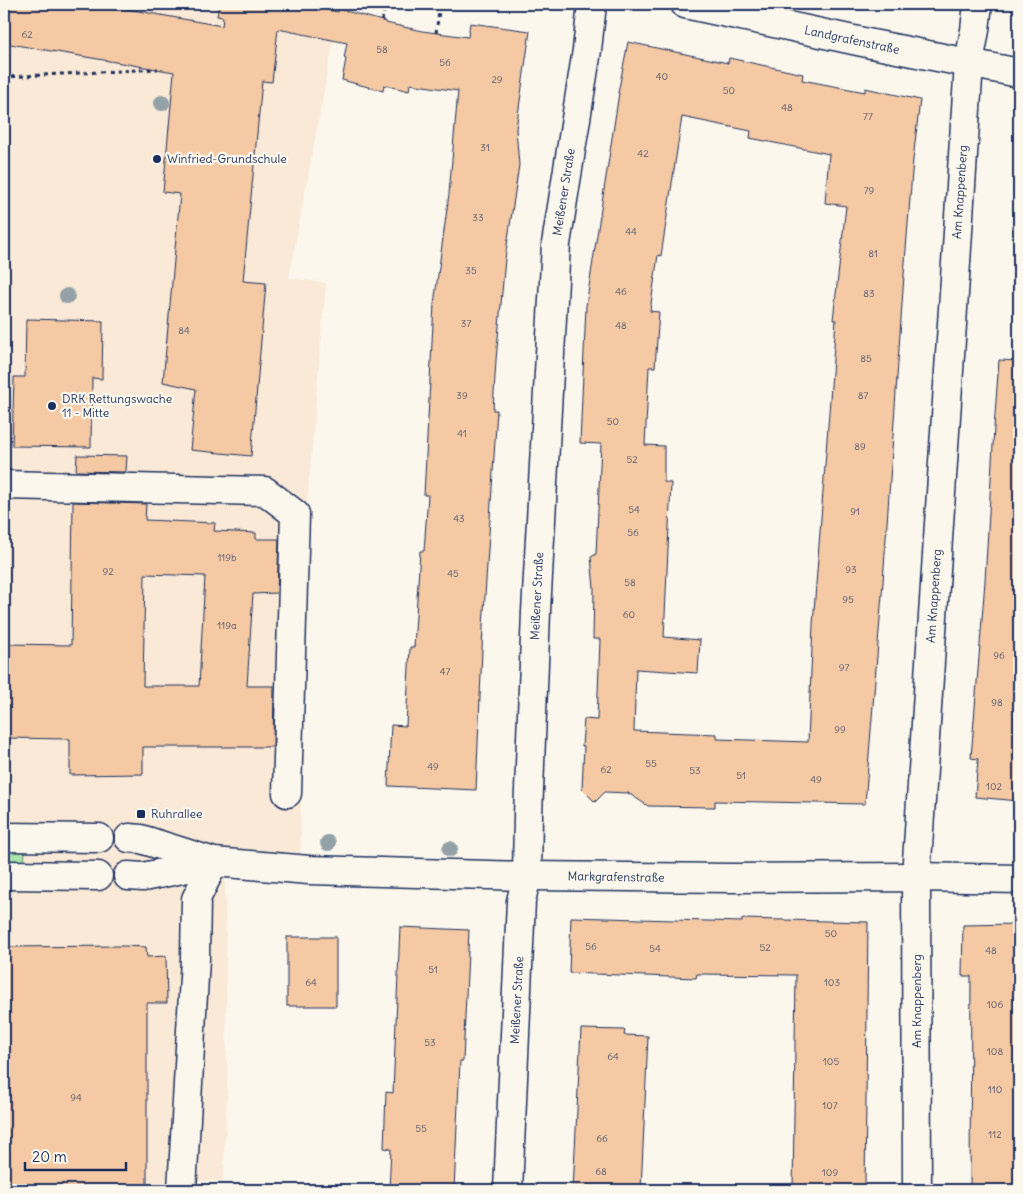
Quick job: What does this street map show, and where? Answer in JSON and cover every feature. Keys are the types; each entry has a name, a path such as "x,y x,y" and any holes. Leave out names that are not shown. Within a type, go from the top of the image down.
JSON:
{"street":[{"name":"Meißener Straße","path":"508,1190 521,901 527,876 536,612 556,244 587,50 592,4"},
{"name":"Landgrafenstraße","path":"685,4 1019,73"},
{"name":"Am Knappenberg","path":"918,1190 916,877 969,63 978,4"},
{"path":"4,485 265,491 295,514 287,793"},
{"path":"4,836 100,838"},
{"name":"Markgrafenstraße","path":"129,838 214,862 308,870 527,876 1019,879"},
{"name":"Markgrafenstraße","path":"128,876 142,877 214,862"},
{"path":"182,1190 195,959 196,899 214,862"},
{"path":"4,875 98,876"}],"path":[{"path":"382,20 385,4"},
{"path":"436,33 440,4"},
{"path":"4,77 158,69"}],"shaded area":[{"path":"4,4 340,4 289,278 326,283 304,540 300,875 225,871 227,1091 223,1181 193,1181 192,1190 4,1190"}],"green space":[{"path":"4,851 25,852 24,862 4,862"}],"building":[{"path":"4,4 99,4 222,26 223,17 217,16 219,4 297,4 338,12 339,9 422,31 468,37 470,23 530,31 516,129 519,165 505,259 496,360 493,410 497,410 483,627 476,790 388,786 391,725 406,726 410,647 414,647 420,551 424,551 428,495 424,495 434,304 449,194 458,91 410,84 409,91 384,85 383,91 342,80 347,43 278,29 272,82 262,81 243,281 266,283 251,456 190,450 196,389 163,382 180,194 163,192 174,72 4,43"},
{"path":"628,42 728,63 729,58 803,74 802,80 865,92 865,88 920,100 913,160 904,275 883,582 865,804 715,801 715,807 648,806 628,793 605,792 595,802 582,789 584,719 597,720 600,639 593,639 594,588 591,557 596,554 601,444 580,443 586,306 618,93","holes":["682,117 751,131 750,138 829,154 825,203 846,206 833,320 836,320 813,624 808,742 717,739 717,734 634,731 636,669 698,673 700,640 664,637 671,483 664,482 664,446 645,445 649,367 655,367 659,312 650,311 658,255 661,256"]},
{"path":"26,319 103,321 102,379 92,378 91,447 12,446 14,377 25,377"},
{"path":"999,360 1019,361 1019,801 975,797 978,759 971,758 985,581"},
{"path":"77,455 127,456 126,472 76,471"},
{"path":"73,502 146,504 145,520 215,523 214,531 256,533 256,539 279,539 277,593 253,594 247,686 274,686 273,747 143,747 143,774 70,775 70,739 4,738 4,644 71,645","holes":["145,574 205,576 199,686 143,686"]},
{"path":"571,917 742,922 742,919 868,922 865,1190 793,1190 796,975 697,974 696,978 569,973"},
{"path":"1019,924 1019,1190 970,1190 971,976 962,976 963,925"},
{"path":"400,927 469,930 463,1061 460,1061 454,1190 389,1190 391,1149 384,1148 386,1092 393,1093"},
{"path":"287,937 336,937 336,1006 287,1006"},
{"path":"4,947 146,947 147,957 166,956 167,1003 147,1003 147,1190 4,1190"},
{"path":"581,1029 625,1030 624,1035 648,1036 641,1190 573,1190"}],"place":[{"name":"Winfried-Grundschule","path":"157,159"},
{"name":"DRK Rettungswache 11 - Mitte","path":"52,406"},
{"name":"Ruhrallee","path":"141,814"}]}
